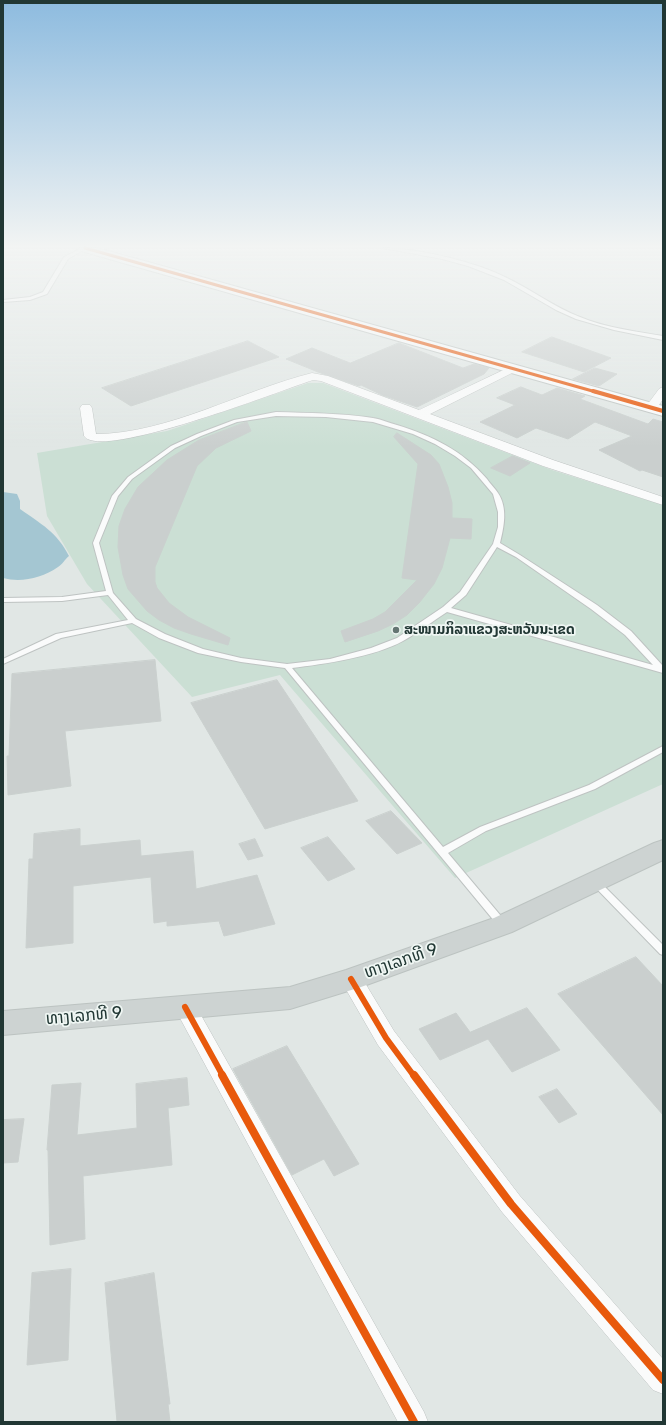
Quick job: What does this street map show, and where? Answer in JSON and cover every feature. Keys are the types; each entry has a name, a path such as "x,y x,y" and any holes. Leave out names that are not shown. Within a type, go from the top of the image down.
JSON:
{"main road":[{"name":"ທາງເລກທີ 9","path":"3,1023 290,998 351,979 503,925 663,849"}],"street":[{"path":"320,314 657,410 663,391"},
{"path":"420,414 512,369"},
{"path":"86,408 90,436 93,438 110,438 164,427 312,376 324,378 548,463 663,501"},
{"path":"351,979 386,1038 511,1204 663,1380"},
{"path":"185,1007 414,1422"}],"lane":[{"path":"570,314 582,320 621,330 663,338"},
{"path":"276,414 326,415 374,420 415,433 457,455 473,467 496,494 501,512 501,527 496,544 463,593 446,609 400,640 374,650 330,662 287,666 241,660 201,651 162,636 132,621 110,593 96,543 115,496 130,478 173,448 199,435 236,421 276,414"},
{"path":"496,544 518,556 611,620 628,633 663,671"},
{"path":"3,600 62,599 110,593"},
{"path":"446,609 663,671"},
{"path":"3,662 59,636 132,621"},
{"path":"287,666 503,925"},
{"path":"442,852 483,828 592,787 663,749"},
{"path":"595,882 663,951"}],"green space":[{"name":"ສະໜາມກິລາແຂວງສະຫວັນນະເຂດ","path":"308,383 323,383 552,470 663,505 663,784 455,878 280,675 192,697 87,584 47,516 37,453 167,431"}],"water":[{"path":"3,492 17,494 20,501 20,509 48,529 59,541 69,556 52,571 38,577 24,580 3,578"}],"building":[{"path":"552,337 611,358 584,372 522,352"},
{"path":"248,341 279,357 131,406 102,388"},
{"path":"399,343 463,368 474,364 489,368 484,374 417,407 382,395 361,385 359,386 318,372 286,359 312,348 350,363"},
{"path":"595,368 617,374 599,386 573,379"},
{"path":"521,387 542,395 557,388 585,396 580,399 648,424 653,419 663,422 663,477 642,470 640,471 599,450 632,436 595,422 568,439 536,428 517,438 480,422 515,405 497,398"},
{"path":"247,422 251,431 216,448 197,466 155,567 155,582 157,588 169,603 188,617 230,638 228,645 174,628 159,620 147,611 128,589 123,575 118,547 119,526 125,509 138,487 167,460 199,440"},
{"path":"397,433 431,455 439,464 448,487 452,503 452,518 472,519 471,539 450,538 442,568 434,584 407,615 378,631 345,642 341,631 373,619 385,612 417,580 402,578 418,464 394,437"},
{"path":"513,456 530,463 510,476 491,468"},
{"path":"155,660 161,721 65,731 71,786 8,795 7,756 9,756 12,674"},
{"path":"277,680 358,801 265,829 191,703"},
{"path":"391,811 422,843 397,854 366,821"},
{"path":"80,829 80,846 140,840 141,856 193,851 196,889 257,875 275,924 224,936 219,921 167,926 167,921 154,923 151,877 73,886 73,943 26,948 29,859 33,859 34,834"},
{"path":"328,837 355,869 328,881 301,848"},
{"path":"255,839 263,856 248,860 239,844"},
{"path":"636,957 663,986 663,1115 558,994"},
{"path":"527,1008 560,1050 512,1072 488,1039 440,1060 419,1029 456,1013 470,1032"},
{"path":"287,1046 359,1164 334,1176 324,1159 292,1175 233,1069"},
{"path":"187,1078 189,1105 168,1108 172,1165 83,1176 85,1239 50,1245 47,1150 52,1085 81,1083 77,1135 137,1128 136,1084"},
{"path":"557,1089 577,1114 559,1123 539,1097"},
{"path":"24,1119 18,1162 3,1163 3,1120"},
{"path":"71,1269 68,1360 27,1365 32,1273"},
{"path":"154,1273 170,1404 168,1404 170,1422 117,1422 105,1283"}],"cycle path":[{"path":"321,314 663,411"},
{"path":"351,979 386,1038 511,1204 663,1380"},
{"path":"185,1007 414,1422"}],"place":[{"name":"ສະໜາມກິລາແຂວງສະຫວັນນະເຂດ","path":"396,630"}]}
